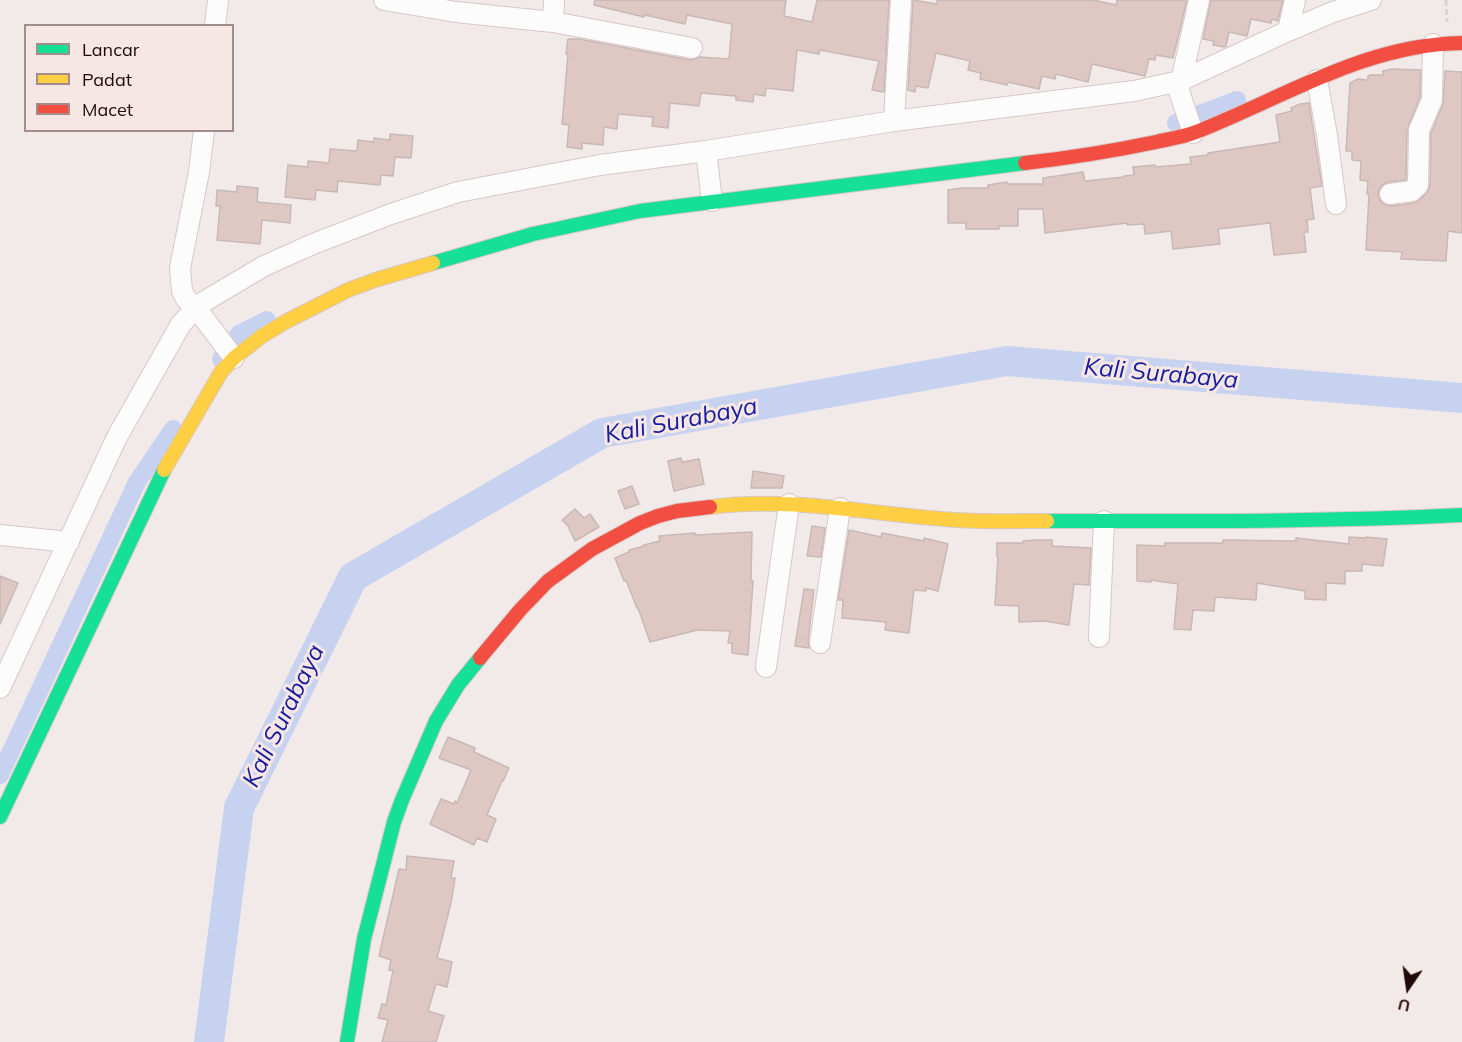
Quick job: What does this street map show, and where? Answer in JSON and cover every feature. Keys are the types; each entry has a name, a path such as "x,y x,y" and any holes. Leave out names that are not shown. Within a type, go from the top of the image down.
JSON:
{"street":[{"path":"215,24 218,0"},
{"path":"384,0 424,4 456,12 553,22 692,48"},
{"path":"553,22 554,0"},
{"path":"894,120 902,0"},
{"path":"1192,130 1180,86 1199,0"},
{"path":"1288,31 1295,0"},
{"path":"0,688 117,437 181,324 201,316 264,266 392,214 458,192 600,165 706,154 894,120 1180,86 1288,31 1333,12 1371,0"},
{"path":"0,817 168,462 232,356 285,322 348,290 375,280 553,229 712,199 1069,158 1132,147 1192,130 1376,56 1433,44 1462,43"},
{"path":"1390,194 1412,191 1418,185 1419,130 1432,100 1433,44"},
{"path":"1317,80 1336,204"},
{"path":"204,132 199,172 180,268 182,291 232,356"},
{"path":"706,154 712,199"},
{"path":"347,1042 364,939 394,822 436,721 458,685 520,610 548,581 592,549 640,523 677,511 730,504 789,504 955,520 1104,521 1405,518 1462,515"},
{"path":"766,667 789,504"},
{"path":"820,644 840,508"},
{"path":"1099,637 1104,521"},
{"path":"0,535 69,542"}],"building":[{"path":"595,0 786,0 784,16 812,22 817,0 889,0 884,92 872,90 879,61 820,50 819,54 797,50 793,91 766,88 765,96 754,94 753,102 736,100 736,96 701,93 699,106 670,103 668,128 652,126 653,117 618,114 617,129 604,127 603,145 582,143 582,149 567,147 569,125 562,124 568,39 579,39 690,60 700,57 729,59 732,24 687,15 685,24 645,15 644,17 594,5"},
{"path":"913,0 937,4 937,0 1093,0 1116,5 1117,0 1187,0 1173,58 1156,55 1155,60 1149,59 1145,76 1092,64 1088,82 1056,74 1055,79 1042,76 1039,89 980,79 981,73 968,70 970,61 936,53 928,88 916,86 915,92 908,90"},
{"path":"1211,0 1283,0 1278,21 1272,19 1271,23 1251,19 1247,36 1229,32 1224,47 1213,45 1214,41 1203,39"},
{"path":"1421,70 1420,97 1407,130 1406,180 1388,182 1379,190 1378,196 1381,202 1391,206 1414,203 1427,193 1430,185 1431,133 1443,104 1445,71 1462,72 1462,233 1448,231 1446,261 1401,259 1402,252 1366,250 1368,181 1360,180 1361,161 1352,160 1352,151 1346,151 1350,83 1358,79 1368,80 1368,76 1371,75 1383,75 1383,71"},
{"path":"1309,103 1322,186 1310,188 1314,219 1307,220 1308,232 1304,232 1306,252 1274,255 1270,223 1218,229 1220,244 1173,249 1171,231 1145,234 1144,224 1127,225 1127,223 1045,233 1043,209 1018,209 1018,226 999,226 999,229 966,229 966,223 948,223 948,190 988,188 988,185 1007,182 1007,184 1043,184 1043,178 1083,172 1085,181 1124,177 1134,175 1133,167 1191,164 1190,157 1280,142 1276,115 1292,111 1291,108 1300,104"},
{"path":"390,134 413,136 411,158 395,157 393,176 381,175 380,185 338,181 337,192 316,190 315,200 285,197 288,165 308,167 308,161 329,163 330,149 357,151 358,140 374,142 374,138 390,140"},
{"path":"237,186 258,188 257,202 291,205 290,223 262,220 260,244 217,240 220,206 216,206 217,190 237,192"},
{"path":"681,458 682,462 699,459 704,484 674,491 668,461"},
{"path":"753,471 784,476 782,488 751,488"},
{"path":"632,486 639,504 625,509 618,491"},
{"path":"575,509 584,518 590,514 599,527 575,541 568,526 562,520"},
{"path":"812,526 825,528 821,557 807,556"},
{"path":"849,530 881,537 882,533 924,541 924,538 948,544 938,591 926,588 926,591 914,590 909,633 885,630 886,622 842,618 843,600 838,600"},
{"path":"752,532 751,581 753,581 748,655 732,653 732,643 728,643 730,631 697,630 650,642 638,608 615,558 629,550 660,541 659,536"},
{"path":"1349,537 1387,539 1383,566 1362,564 1362,571 1345,571 1345,584 1326,583 1326,600 1305,599 1305,591 1257,583 1256,600 1215,597 1214,611 1193,610 1191,630 1174,629 1178,584 1151,580 1151,582 1137,581 1137,545 1223,543 1223,540 1296,541 1296,538 1349,544"},
{"path":"1052,540 1052,546 1091,548 1089,585 1074,584 1069,625 1044,621 1019,622 1019,606 995,605 997,543 1023,543 1023,541"},
{"path":"0,576 18,583 0,624"},
{"path":"804,589 814,590 809,648 795,646"},
{"path":"448,737 475,748 474,752 509,768 487,815 496,819 487,842 477,838 474,845 430,824 441,799 457,803 471,770 439,758"},
{"path":"407,856 454,861 451,878 455,878 451,903 437,958 452,962 447,987 436,984 428,1011 444,1016 436,1042 382,1042 388,1020 378,1018 382,1004 386,1005 393,971 389,970 391,960 379,956 399,869 406,870"}],"waterway":[{"path":"1176,123 1237,100"},
{"path":"221,359 239,334 267,320"},
{"name":"Kali Surabaya","path":"209,1042 239,808 353,577 602,433 1007,361 1462,398"},
{"path":"0,775 137,482 173,429"}],"traffic: fast":[{"path":"433,263 533,234 640,211 1025,163"},
{"path":"0,817 164,470"},
{"path":"1047,521 1306,520 1462,515"},
{"path":"347,1042 364,939 394,822 436,721 458,685 480,658"}],"traffic: slow":[{"path":"164,470 221,372 234,358 262,336 348,290 433,263"},
{"path":"710,507 741,504 802,505 925,518 1047,521"}],"traffic: jam":[{"path":"1025,163 1074,157 1186,135 1359,63 1427,46 1462,43"},
{"path":"480,658 548,581 592,549 658,516 710,507"}]}
